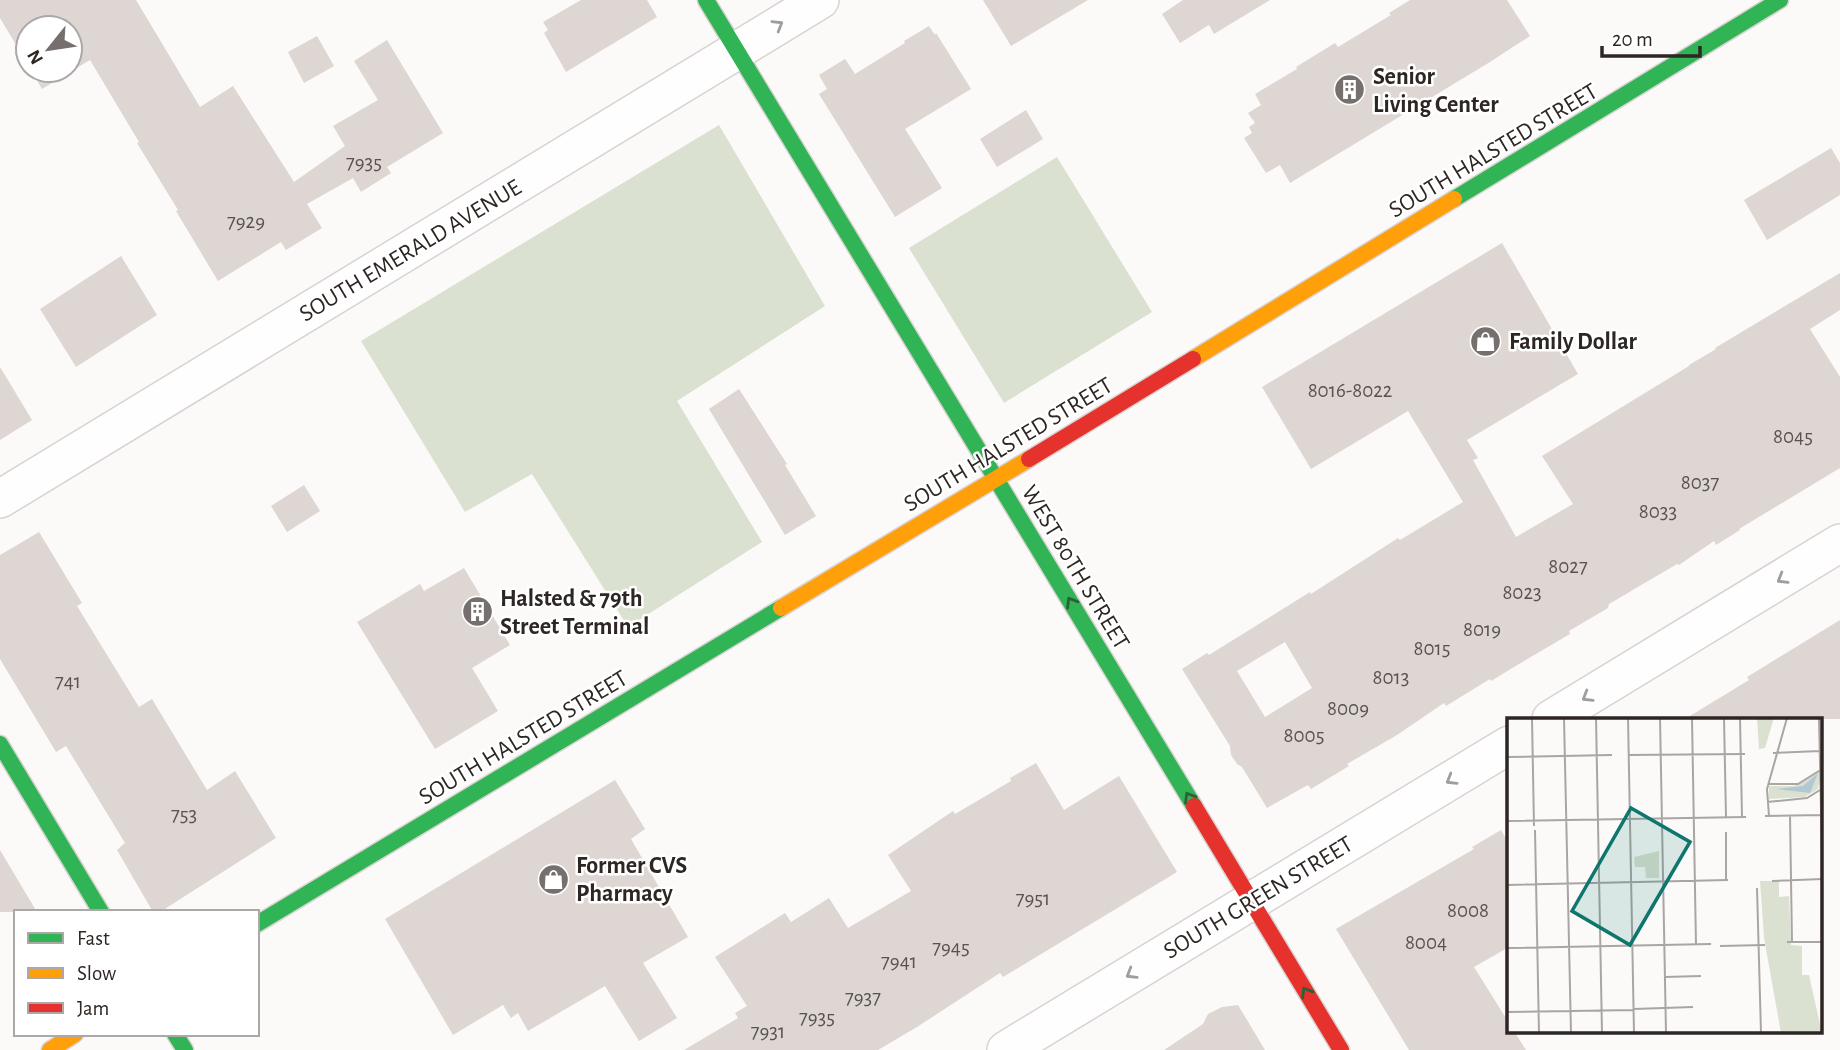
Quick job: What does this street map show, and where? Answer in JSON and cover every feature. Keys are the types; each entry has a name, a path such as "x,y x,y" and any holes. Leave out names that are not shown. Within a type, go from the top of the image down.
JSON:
{"main road":[{"name":"WEST 80TH STREET","path":"706,0 1341,1050"},
{"name":"SOUTH HALSTED STREET","path":"259,922 996,478 1780,0"},
{"path":"0,744 100,910"},
{"path":"50,1050 72,1036"}],"street":[{"name":"SOUTH EMERALD AVENUE","path":"0,499 820,0"},
{"path":"1553,718 1840,543"},
{"name":"SOUTH GREEN STREET","path":"1006,1050 1507,746"}],"green space":[{"path":"719,125 825,306 677,401 762,542 628,627 532,474 465,512 361,341"},
{"path":"1057,157 1152,312 1004,403 909,248"}],"building":[{"path":"0,0 136,0 200,107 233,86 294,182 345,146 333,126 378,100 354,61 387,40 443,133 387,167 391,173 361,192 353,178 307,204 322,228 286,250 281,242 218,281 90,60 84,64 84,14 14,14 14,42 0,18"},
{"path":"581,0 647,0 657,17 566,72 544,33 548,30 543,22"},
{"path":"983,0 1088,0 1011,46"},
{"path":"1183,0 1270,0 1214,34 1209,25 1180,43 1162,14"},
{"name":"Senior Living Center","path":"1410,0 1507,0 1530,36 1290,183 1280,165 1266,173 1244,138 1252,133 1249,127 1255,123 1248,113 1261,105 1255,94 1335,43 1338,47 1391,15 1389,13"},
{"path":"929,26 971,89 905,129 942,188 895,217 819,94 827,89 819,75 845,59 855,74"},
{"path":"317,36 334,66 304,83 288,52"},
{"path":"1026,110 1043,139 997,167 980,139"},
{"path":"1831,148 1840,163 1840,195 1767,240 1744,200"},
{"path":"1502,243 1578,374 1467,440 1478,458 1473,460 1516,537 1573,504 1542,456 1840,273 1840,310 1810,329 1840,377 1840,468 1716,545 1714,541 1679,565 1609,604 1608,608 1569,631 1570,634 1491,681 1490,679 1446,706 1444,703 1311,789 1308,785 1267,808 1242,767 1231,755 1230,746 1182,669 1310,592 1311,594 1398,538 1400,540 1463,502 1408,411 1311,469 1262,387","holes":["1285,642 1312,688 1265,717 1237,671"]},
{"path":"121,256 157,315 76,367 40,309"},
{"path":"0,367 32,420 0,440"},
{"path":"739,389 787,464 785,465 816,516 785,535 709,409"},
{"path":"304,485 320,511 287,532 271,506"},
{"path":"39,532 82,603 77,606 139,707 152,699 207,790 235,771 276,838 163,910 152,910 117,850 125,843 66,746 56,752 0,659 0,555"},
{"path":"464,568 510,645 472,668 498,711 435,749 357,622 420,584 424,591"},
{"path":"1840,620 1840,719 1687,718 1749,680 1747,677"},
{"path":"1036,763 1064,810 1119,776 1177,872 1003,977 1000,973 878,1050 684,1050 738,1018 735,1013 747,1006 715,957 785,913 791,922 829,898 848,928 911,891 888,855 953,811 955,814"},
{"name":"Former CVS Pharmacy","path":"615,780 645,829 631,839 688,937 643,963 677,1018 639,1041 605,986 528,1031 518,1013 511,1018 503,1005 453,1035 385,919"},
{"path":"1501,830 1507,840 1507,948 1474,967 1507,1020 1507,1032 1515,1032 1526,1050 1409,1050 1336,929 1474,849 1472,847"},
{"path":"0,850 36,910 0,912"},
{"path":"1238,1005 1265,1050 1164,1050 1203,1024 1208,1014 1222,1007"}],"traffic: fast":[{"path":"706,0 1194,806"},
{"path":"1454,199 1780,0"},
{"path":"259,923 781,608"},
{"path":"0,744 100,910"},
{"path":"176,1036 185,1050"}],"traffic: slow":[{"path":"1193,359 1454,199"},
{"path":"781,608 1029,459"},
{"path":"50,1050 72,1036"}],"traffic: jam":[{"path":"1029,459 1193,359"},
{"path":"1194,806 1341,1050"}],"place":[{"name":"Senior Living Center","path":"1350,90"},
{"name":"Family Dollar","path":"1486,341"},
{"name":"Halsted & 79th Street Terminal","path":"477,612"},
{"name":"Former CVS Pharmacy","path":"553,879"}]}
